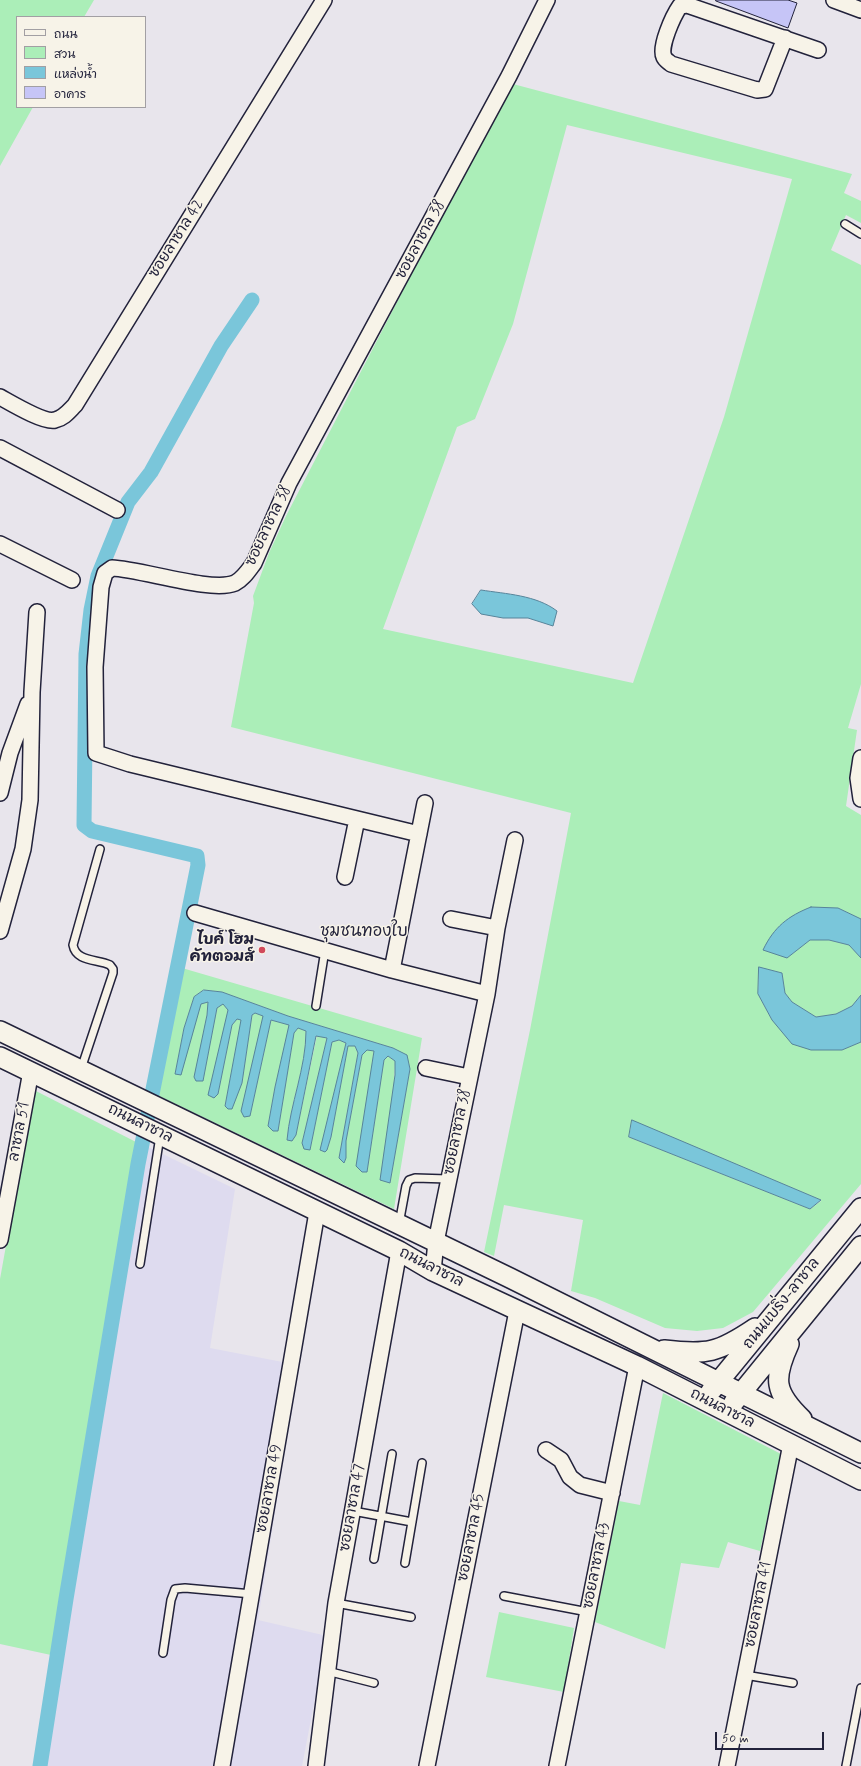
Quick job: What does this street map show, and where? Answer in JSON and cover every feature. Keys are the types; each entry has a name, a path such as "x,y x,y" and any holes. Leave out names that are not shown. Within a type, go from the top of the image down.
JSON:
{"street":[{"name":"ซอยลาซาล 42","path":"0,397 38,417 54,421 66,414 75,405 324,0"},
{"name":"ซอยลาซาล 38","path":"419,834 130,764 96,753 95,667 101,587 105,573 112,568 214,586 234,583 246,575 254,563 289,483 509,76 547,0"},
{"path":"834,0 861,10"},
{"path":"785,38 765,89 757,90 671,64 664,58 662,48 675,13 682,2 785,38 818,50"},
{"path":"0,448 117,510"},
{"path":"0,544 72,580"},
{"path":"0,931 5,898 23,848 30,800 32,692 37,612"},
{"path":"0,793 10,753 32,692"},
{"path":"861,758 858,778 861,799"},
{"path":"392,970 425,803"},
{"path":"345,877 357,819"},
{"name":"ซอยลาซาล 38","path":"433,1271 436,1242 487,994 497,928 515,840"},
{"path":"195,913 392,970 487,994"},
{"path":"451,919 497,928"},
{"name":"ถนนลาซาล","path":"0,1031 510,1278 861,1453"},
{"name":"ถนนลาซาล","path":"0,1057 399,1251 433,1271 637,1366 861,1480"},
{"path":"426,1068 469,1077"},
{"name":"ลาซาล 51","path":"0,1240 31,1071"},
{"name":"ถนนแบริ่ง-ลาซาล","path":"704,1400 861,1208"},
{"name":"ซอยลาซาล 49","path":"222,1766 317,1212"},
{"name":"ถนนแบริ่ง-ลาซาล","path":"727,1412 861,1246"},
{"name":"ซอยลาซาล 47","path":"316,1766 336,1603 399,1251"},
{"path":"501,1302 510,1278"},
{"path":"634,1339 663,1350 705,1352 725,1347 742,1337 759,1325 781,1305"},
{"name":"ซอยลาซาล 45","path":"427,1766 517,1311"},
{"path":"808,1312 794,1331 780,1365 778,1379 780,1391 791,1408 807,1423 828,1436"},
{"name":"ซอยลาซาล 43","path":"557,1766 637,1366"},
{"name":"ซอยลาซาล 41","path":"727,1766 791,1444"},
{"path":"546,1450 561,1460 570,1477 580,1484 612,1493"}],"lane":[{"path":"845,224 861,234"},
{"path":"80,1070 113,974 113,969 110,965 79,957 74,952 73,945 100,849"},
{"path":"316,1006 325,950"},
{"path":"140,1264 160,1134"},
{"path":"399,1224 406,1186 409,1180 415,1178 448,1179"},
{"path":"374,1559 392,1454"},
{"path":"405,1563 422,1463"},
{"path":"353,1511 412,1522"},
{"path":"162,1652 171,1600 175,1589 185,1588 252,1594"},
{"path":"504,1596 588,1612"},
{"path":"336,1603 411,1617"},
{"path":"327,1671 374,1683"},
{"path":"745,1675 793,1683"},
{"path":"846,1766 861,1688"}],"shaded area":[{"path":"142,1144 235,1189 210,1348 298,1365 258,1620 327,1636 302,1766 46,1766"}],"green space":[{"path":"0,0 94,0 85,16 16,16 16,108 32,108 0,166"},
{"path":"513,84 852,174 844,193 861,201 861,223 846,215 831,250 861,265 861,684 848,728 857,730 846,806 861,815 861,919 838,908 787,958 810,940 829,940 849,945 861,958 861,995 852,1006 836,1014 816,1017 792,1002 785,993 782,973 759,968 758,994 772,1020 811,1050 842,1050 861,1042 861,1184 753,1312 723,1328 697,1331 665,1328 595,1298 571,1291 583,1220 504,1205 494,1256 484,1252 530,1030 571,813 231,727 254,603 253,596 269,553 286,516 496,111","holes":["567,125 792,179 724,417 633,683 383,629 457,427 475,419 513,324","632,1121 821,1200 821,1201 810,1209 629,1137"]},
{"path":"182,968 422,1038 394,1209 157,1095","holes":["204,990 222,992 288,1016 393,1048 406,1055 410,1069 390,1183 395,1061 388,1056 384,1060 367,1171 362,1172 374,1051 367,1049 362,1055 346,1141 346,1158 344,1162 339,1158 358,1053 355,1046 348,1045 331,1137 327,1150 321,1150 346,1043 339,1040 332,1042 310,1150 302,1143 327,1038 317,1035 296,1135 287,1140 291,1113 301,1072 306,1031 298,1028 294,1033 278,1131 273,1131 268,1126 275,1087 290,1025 271,1020 250,1116 264,1016 255,1013 252,1015 242,1083 228,1109 225,1106 242,1020 237,1019 232,1025 218,1094 214,1098 228,1010 223,1003 217,1008 203,1080 196,1081 209,1002 201,1003 175,1074 184,1028 194,997"]},
{"path":"34,1090 136,1142 51,1655 0,1644 0,1279"},
{"path":"663,1393 781,1454 760,1551 728,1542 719,1568 681,1563 665,1649 595,1622 619,1501 640,1505"},
{"path":"499,1612 574,1628 564,1692 486,1677"}],"water":[{"path":"481,590 530,598 549,606 557,611 553,626 528,618 503,618 481,614 472,604"},
{"path":"811,907 838,908 861,919 861,958 849,945 829,940 810,940 787,958 763,950 767,942 782,923 795,914"},
{"path":"759,967 782,973 785,993 792,1002 816,1017 836,1014 852,1006 861,995 861,1042 842,1050 811,1050 792,1044 772,1020 758,994"},
{"path":"204,990 222,992 288,1016 393,1048 407,1055 410,1069 390,1183 380,1180 395,1075 395,1061 388,1056 384,1060 367,1172 362,1172 356,1166 374,1051 367,1050 362,1055 346,1141 346,1158 344,1163 339,1158 358,1053 355,1046 348,1046 331,1137 325,1152 320,1150 346,1043 339,1040 332,1042 310,1150 304,1149 302,1143 327,1038 316,1036 296,1135 292,1141 287,1140 291,1113 301,1072 306,1031 298,1028 294,1033 278,1131 273,1131 268,1126 289,1025 271,1020 250,1116 244,1117 241,1111 263,1016 255,1013 252,1015 242,1083 232,1109 228,1109 225,1106 241,1020 237,1019 232,1025 218,1094 214,1098 208,1095 228,1010 223,1004 217,1008 203,1081 196,1081 194,1077 207,1015 208,1002 201,1004 181,1075 175,1074 184,1028 194,997"},
{"path":"632,1120 821,1200 810,1209 629,1137"}],"building":[{"path":"716,0 788,0 797,3 788,28"}],"waterway":[{"path":"40,1766 138,1164 198,865 197,856 92,831 84,825 86,654 91,610 98,576 128,502 151,472 221,346 252,300"}],"place":[{"name":"ไบค์ โฮม คัทตอมส์","path":"262,950"}],"district":[{"name":"ชุมชนทองใบ","path":"364,933"}]}
